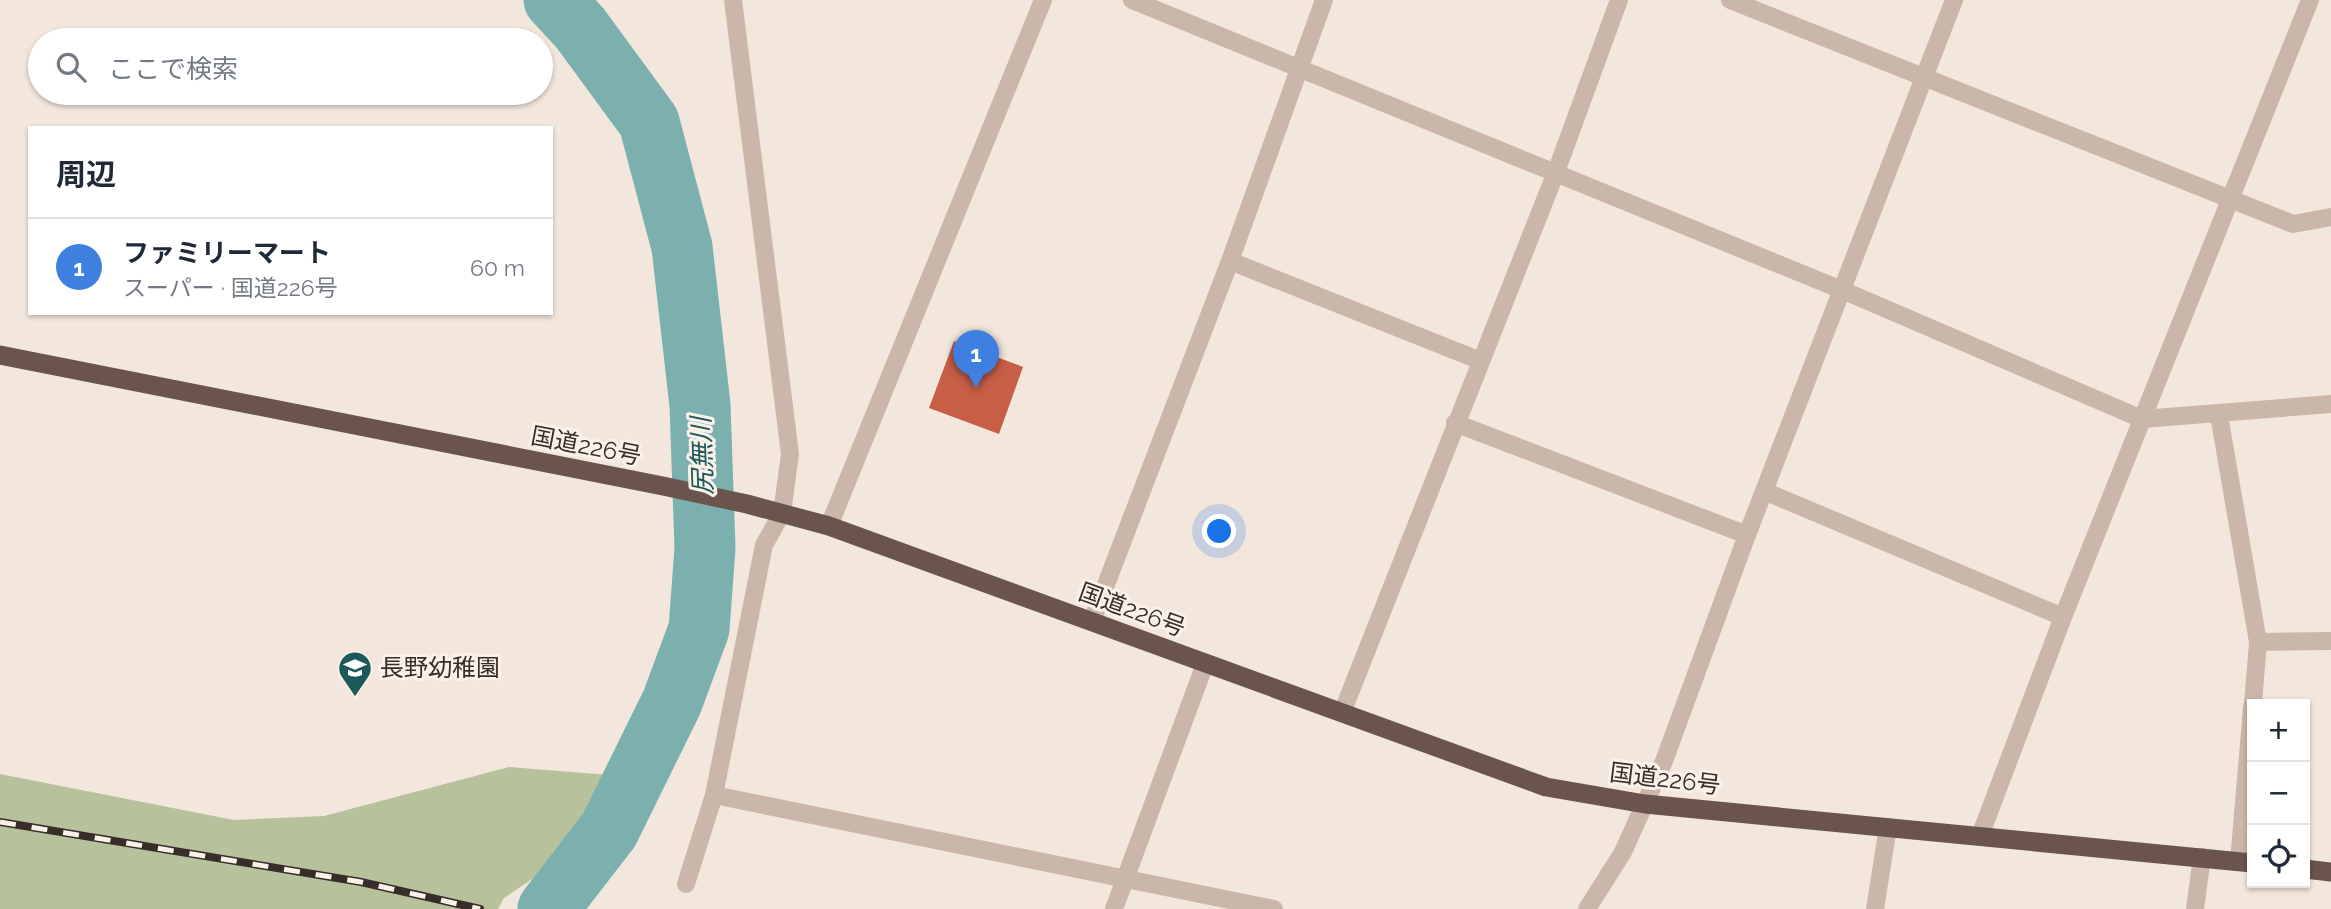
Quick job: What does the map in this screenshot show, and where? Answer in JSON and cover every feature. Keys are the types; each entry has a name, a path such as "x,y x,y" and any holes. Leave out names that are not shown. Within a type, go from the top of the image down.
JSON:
{"highway":[{"name":"国道226号","path":"0,355 747,503 829,526 1546,787 1645,804 2246,862"},
{"path":"2310,870 2331,872"}],"street":[{"path":"685,884 715,795 764,545 782,513 790,454 733,0"},
{"path":"829,526 1044,0"},
{"path":"1132,0 1842,290 2142,419 2220,415 2331,404"},
{"path":"1092,621 1230,261 1324,0"},
{"path":"1342,713 1556,172 1619,0"},
{"path":"1730,0 2229,201 2293,224 2331,217"},
{"path":"1587,909 1623,852 1664,761 1747,535 1954,0"},
{"path":"1980,836 2063,617 2310,0"},
{"path":"1230,261 1481,361"},
{"path":"2220,415 2258,642 2253,699"},
{"path":"1455,423 1747,535"},
{"path":"1764,491 2063,617"},
{"path":"2258,642 2331,641"},
{"path":"1114,909 1205,664"},
{"path":"2246,862 2250,762"},
{"path":"715,795 1274,909"},
{"path":"1875,909 1888,827"},
{"path":"2195,909 2202,858"}],"green space":[{"path":"509,767 622,776 584,844 504,898 498,909 0,909 0,774 234,820 324,816"}],"building":[{"path":"954,341 1023,367 999,434 929,408"}],"waterway":[{"name":"尻無川","path":"548,909 609,830 672,702 699,629 705,548 700,405 682,247 649,122 580,28 554,0"}],"railway":[{"path":"0,822 361,882 480,909"}],"place":[{"name":"ファミリーマート","path":"976,388"},
{"name":"長野幼稚園","path":"355,698"}]}
